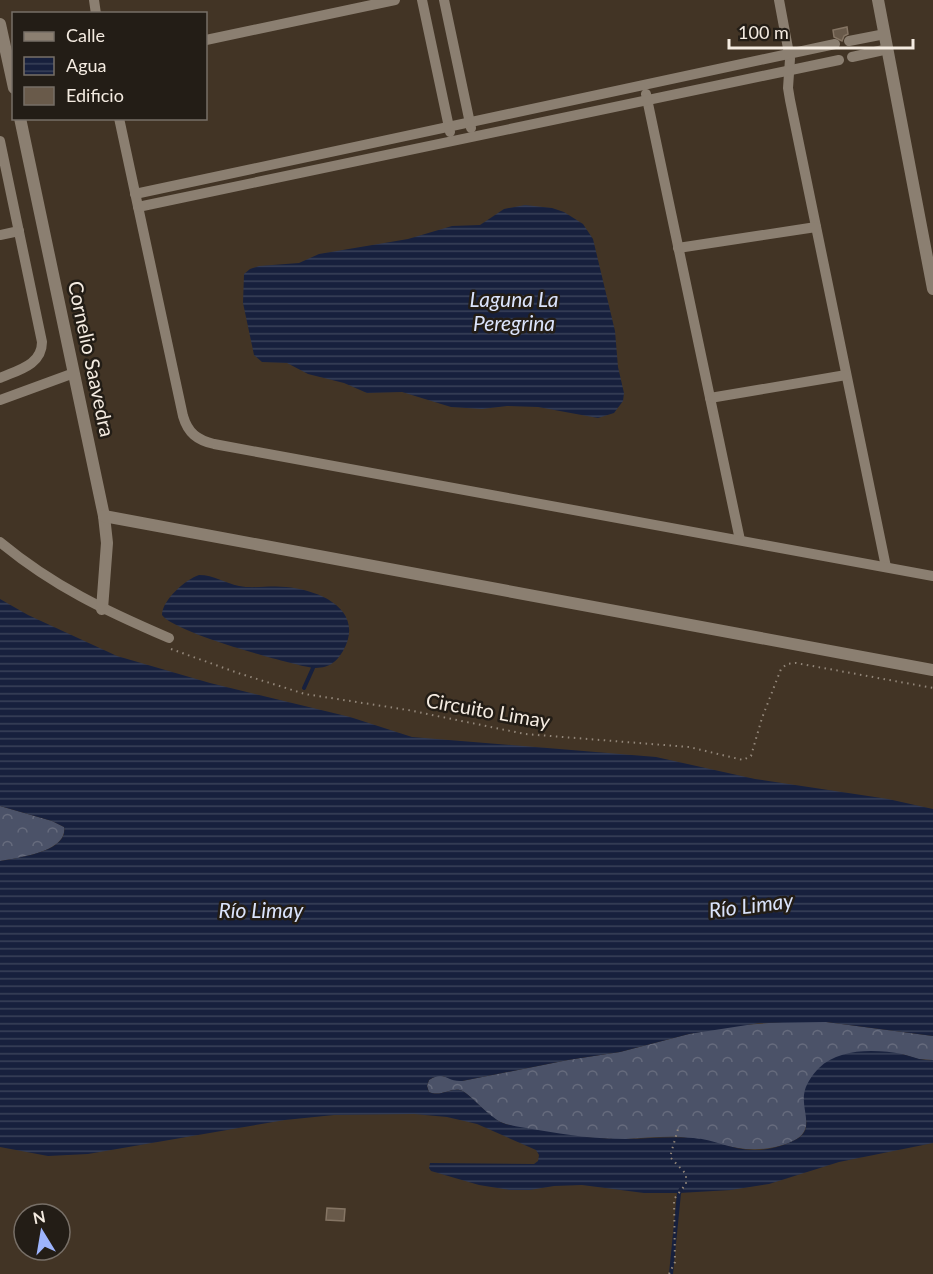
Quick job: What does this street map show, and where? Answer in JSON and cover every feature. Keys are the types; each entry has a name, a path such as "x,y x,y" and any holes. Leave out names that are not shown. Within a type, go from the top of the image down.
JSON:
{"street":[{"path":"207,40 395,0"},
{"path":"422,0 452,141"},
{"path":"444,0 473,137"},
{"path":"779,0 790,54 789,100 886,567"},
{"path":"878,0 927,229 933,289"},
{"path":"0,24 12,79"},
{"path":"849,41 885,34"},
{"path":"135,194 836,44"},
{"path":"852,57 888,49"},
{"path":"138,207 838,60"},
{"path":"644,85 740,540"},
{"name":"Cornelio Saavedra","path":"20,120 104,516 107,543 102,609"},
{"path":"119,120 183,416 188,429 199,439 214,444 933,576"},
{"path":"0,141 42,347 36,360 0,378"},
{"path":"678,248 816,227"},
{"path":"0,235 19,231"},
{"path":"0,400 74,373"},
{"path":"710,398 846,375"},
{"path":"104,516 933,670"},
{"path":"0,542 55,582 169,643"}],"path":[{"name":"Circuito Limay","path":"169,643 238,673 305,694 408,710 518,733 689,747 743,760 751,756 764,711 781,669 787,664 796,663 933,688"},
{"path":"669,1274 675,1262 674,1199 686,1184 686,1174 670,1157 678,1129"}],"green space":[{"path":"0,806 52,821 64,827 63,836 50,848 40,852 0,861"},
{"path":"797,1021 826,1022 933,1036 933,1060 918,1059 902,1054 806,1116 804,1132 798,1138 789,1143 761,1149 735,1148 681,1137 612,1139 531,1130 497,1120 460,1090 433,1093 429,1092 427,1086 429,1080 438,1075 462,1081 620,1052 730,1026"}],"water":[{"name":"Laguna La Peregrina","path":"525,205 552,208 564,212 583,224 593,239 615,331 618,367 624,393 623,401 614,413 598,418 538,407 507,406 482,409 451,407 402,392 367,393 344,383 308,374 287,363 262,362 254,355 243,303 244,274 250,269 259,266 299,263 319,254 408,239 452,226 480,225 504,209"},
{"path":"199,575 210,576 245,587 299,589 325,598 336,605 349,624 349,637 343,651 331,664 313,668 232,646 171,622 162,615 166,603 182,585"},
{"name":"Río Limay","path":"0,599 28,615 117,656 210,683 350,717 412,737 656,757 755,779 888,799 933,809 933,1036 826,1022 760,1023 689,1034 620,1052 462,1081 439,1076 429,1080 427,1086 429,1092 433,1093 464,1091 497,1120 516,1126 603,1138 693,1138 740,1149 761,1150 786,1144 801,1136 805,1131 804,1095 806,1088 809,1080 827,1061 847,1053 892,1052 933,1060 933,1143 839,1162 769,1184 731,1190 679,1193 644,1193 582,1185 510,1190 479,1185 431,1171 430,1163 534,1164 538,1161 539,1155 536,1150 477,1124 447,1117 414,1114 334,1115 285,1120 88,1154 48,1156 0,1147 0,861 29,856 50,848 63,836 64,827 52,821 0,806"}],"building":[{"path":"847,27 848,34 842,41 834,37 833,30"},
{"path":"327,1208 345,1209 344,1221 326,1220"}],"waterway":[{"path":"304,688 313,668"},
{"path":"671,1274 681,1189"}]}
